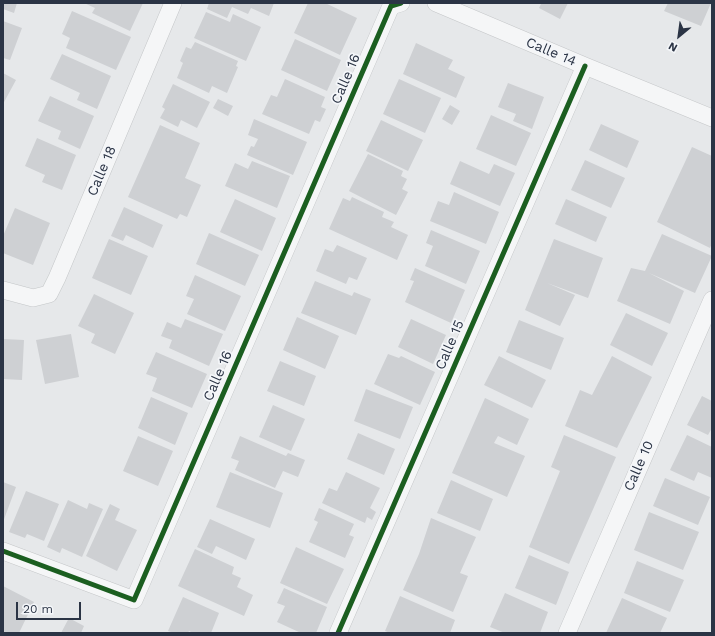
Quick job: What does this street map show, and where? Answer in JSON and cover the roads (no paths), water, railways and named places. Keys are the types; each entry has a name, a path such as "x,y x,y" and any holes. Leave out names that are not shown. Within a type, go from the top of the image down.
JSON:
{"street":[{"name":"Calle 18","path":"3,290 33,298 49,294 173,3"},
{"name":"Calle 16","path":"3,551 134,600 391,6 401,3"},
{"name":"Calle 14","path":"436,3 712,118"},
{"name":"Calle 15","path":"338,633 585,66"},
{"name":"Calle 10","path":"567,633 712,300"}]}
